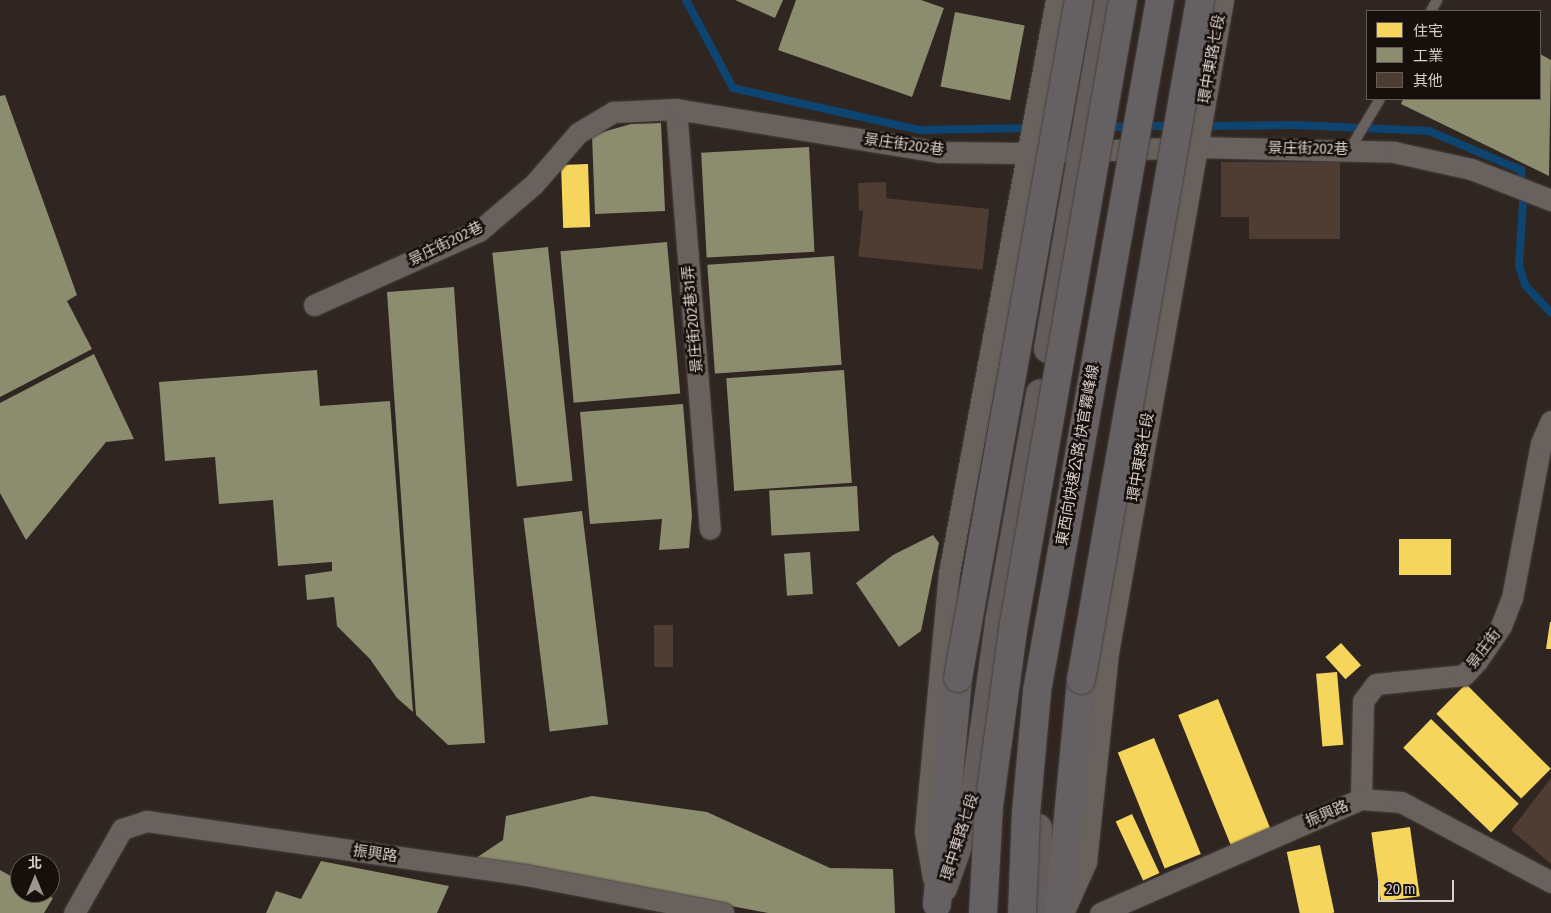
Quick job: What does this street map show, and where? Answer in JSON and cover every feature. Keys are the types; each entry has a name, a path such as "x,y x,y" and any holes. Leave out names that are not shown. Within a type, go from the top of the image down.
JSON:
{"highway":[{"path":"937,908 958,678 1079,0"},
{"path":"983,913 990,806 1014,624 1123,0"},
{"name":"東西向快速公路 快官霧峰線","path":"1022,913 1026,813 1037,691 1160,0"},
{"path":"1059,913 1081,680 1200,0"}],"street":[{"name":"環中東路七段","path":"937,908 925,831 949,573 1056,0"},
{"name":"環中東路七段","path":"937,908 974,801 999,622 1108,0"},
{"path":"1050,913 1037,895 1038,815 1048,695 1169,0"},
{"name":"環中東路七段","path":"1062,913 1086,862 1108,653 1223,0"},
{"name":"景庄街202巷","path":"314,305 479,232 534,184 578,132 613,112 676,109 940,152 1026,153 1084,135 1145,134 1196,147 1350,149 1394,152 1471,169 1551,200"},
{"name":"景庄街202巷31弄","path":"676,109 710,529"},
{"name":"景庄街","path":"1360,799 1363,701 1376,684 1464,675 1477,662 1501,626 1512,598 1541,443 1551,421"},
{"name":"振興路","path":"1100,913 1360,799 1401,802 1551,882"},
{"name":"振興路","path":"74,913 122,829 147,821 526,875 723,913"}],"lane":[{"path":"1350,149 1379,100"}],"building: 住宅":[{"path":"588,164 590,227 563,228 561,165"},
{"path":"1399,539 1451,539 1451,575 1399,575"},
{"path":"1550,622 1551,649 1546,649"},
{"path":"1341,643 1361,665 1345,679 1325,657"},
{"path":"1337,672 1343,745 1322,747 1316,674"},
{"path":"1466,684 1551,769 1521,799 1436,714"},
{"path":"1218,699 1271,830 1231,846 1178,715"},
{"path":"1431,719 1519,804 1491,833 1403,748"},
{"path":"1154,738 1201,854 1165,869 1118,753"},
{"path":"1132,814 1159,873 1143,881 1116,822"},
{"path":"1410,827 1420,896 1381,902 1371,832"},
{"path":"1320,845 1334,912 1300,913 1287,852"}],"building: 工業":[{"path":"735,0 783,0 775,18"},
{"path":"796,0 921,0 944,8 912,97 778,50"},
{"path":"955,12 1025,26 1010,100 940,87"},
{"path":"1541,55 1551,60 1549,176 1401,104 1403,100 1541,100"},
{"path":"5,95 77,295 67,301 92,349 0,397 0,96"},
{"path":"661,123 665,211 595,214 592,135 631,124"},
{"path":"809,147 814,252 707,258 701,153"},
{"path":"667,242 680,393 574,403 560,251"},
{"path":"548,247 573,481 517,487 492,253"},
{"path":"834,256 842,365 715,374 707,265"},
{"path":"454,287 485,743 448,745 416,715 387,292"},
{"path":"94,354 134,439 106,442 26,540 0,493 0,403"},
{"path":"317,370 320,406 390,401 413,712 397,698 370,659 337,626 334,597 307,600 305,575 332,571 332,562 278,566 273,500 219,504 215,457 165,461 159,382"},
{"path":"844,370 852,483 734,491 726,378"},
{"path":"683,404 692,516 689,548 659,550 662,519 590,524 580,412"},
{"path":"857,486 859,531 771,536 769,491"},
{"path":"582,511 608,724 550,732 523,518"},
{"path":"933,535 939,543 921,631 899,647 856,583 893,555"},
{"path":"810,552 813,594 787,596 784,554"},
{"path":"592,796 707,812 830,868 893,869 895,913 768,913 476,858 503,840 506,816"},
{"path":"321,861 449,886 437,913 266,913 276,891 301,899"},
{"path":"0,870 10,876 10,903 50,903 44,913 0,913"}],"building: 其他":[{"path":"1221,162 1340,162 1340,239 1249,239 1249,217 1221,217"},
{"path":"886,182 887,210 859,211 858,183"},
{"path":"865,196 989,209 983,270 858,257"},
{"path":"654,625 673,625 673,667 654,667"},
{"path":"1551,778 1551,864 1511,830"}],"waterway":[{"path":"686,0 733,88 920,130 1032,128"},
{"path":"1203,126 1297,125 1429,131 1521,170 1523,202 1519,266 1525,285 1551,313"},
{"path":"1143,126 1174,126"},
{"path":"1106,127 1132,127"}]}
